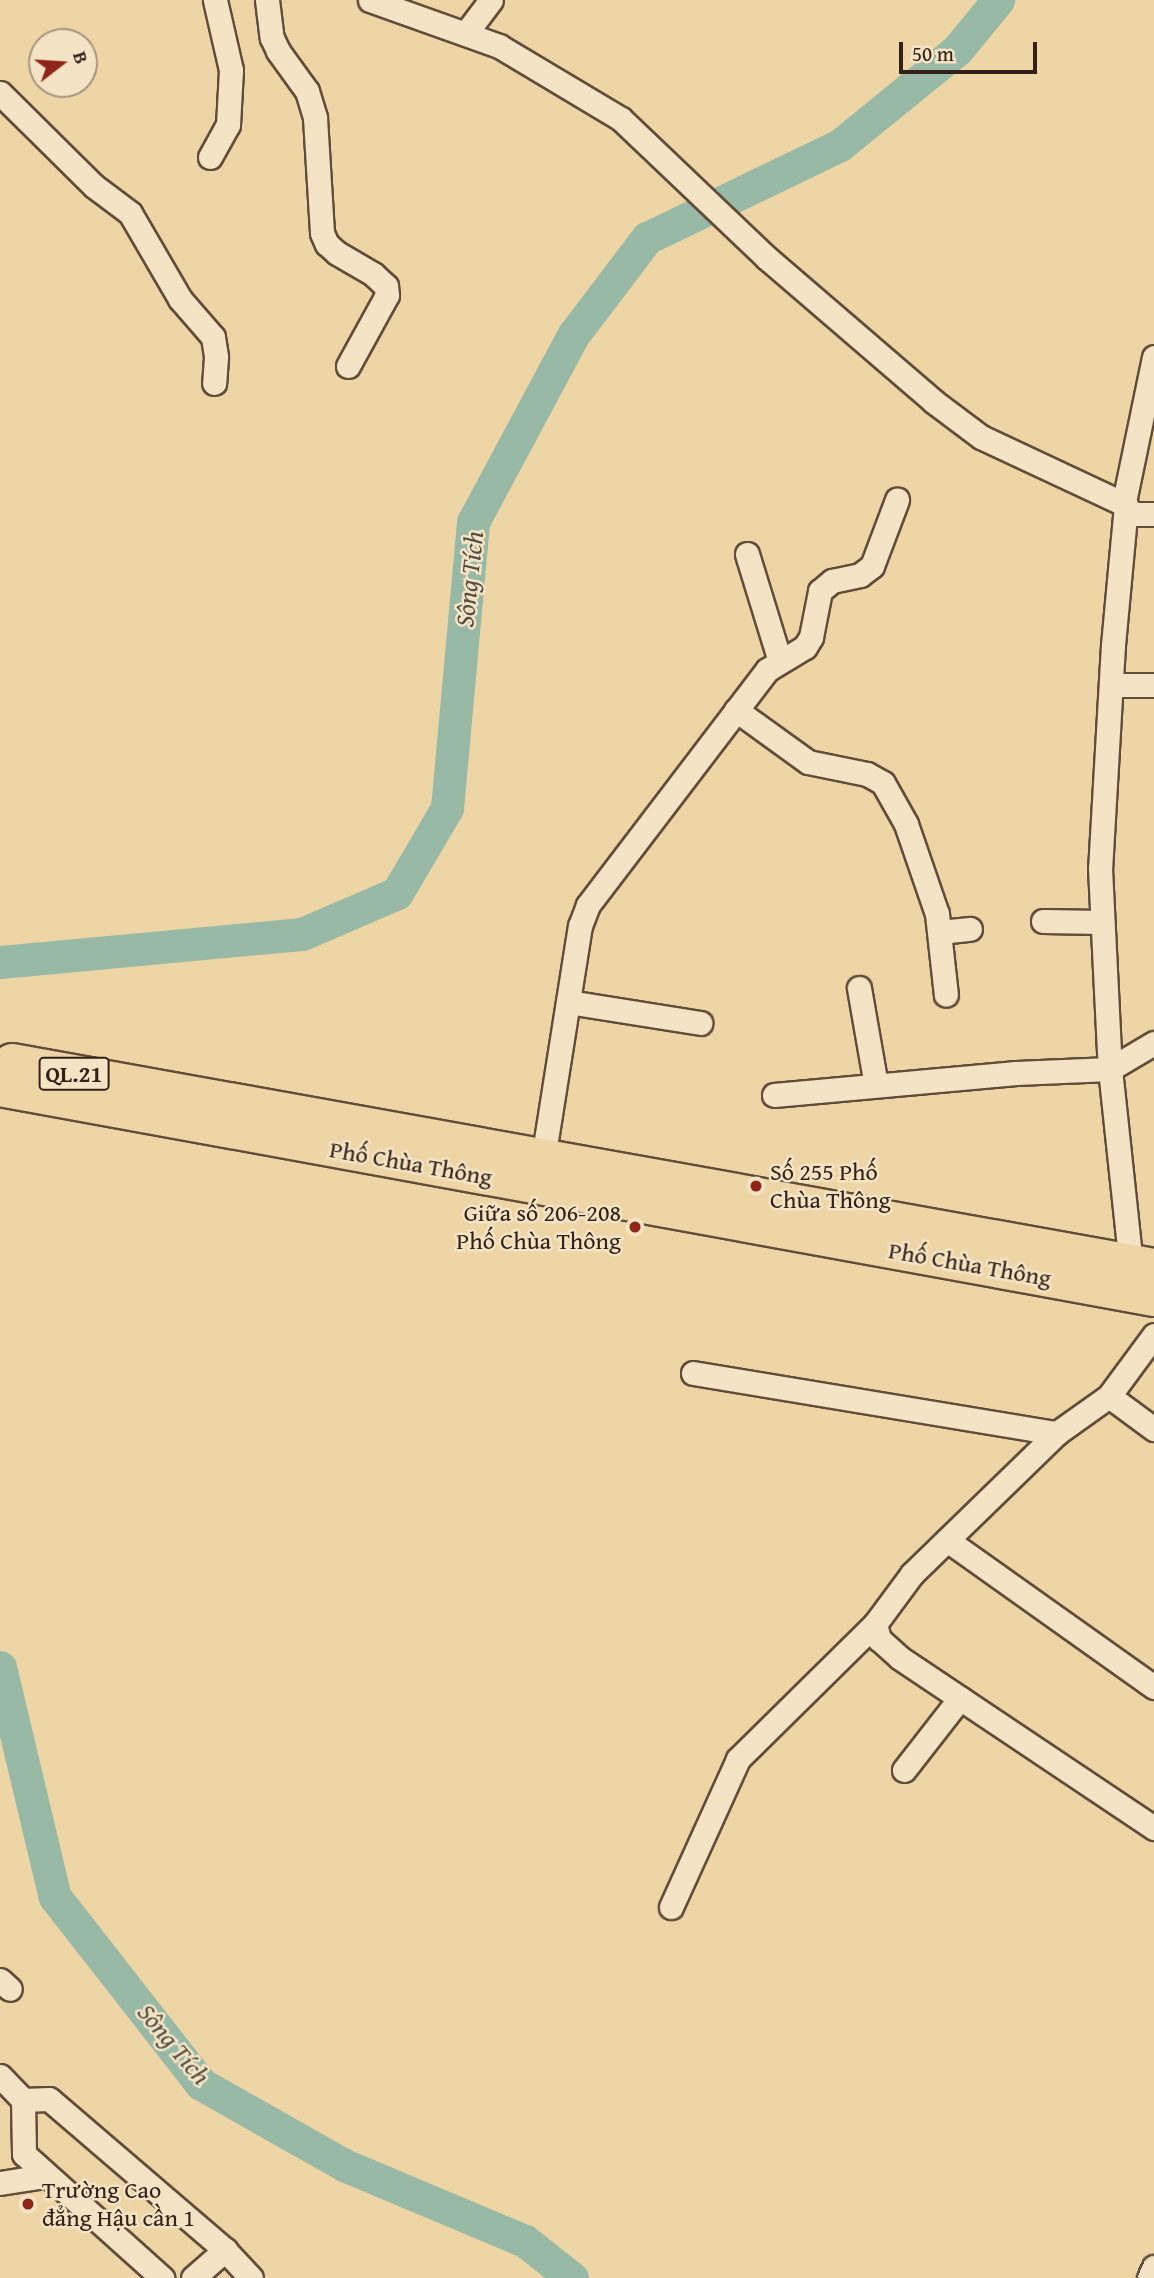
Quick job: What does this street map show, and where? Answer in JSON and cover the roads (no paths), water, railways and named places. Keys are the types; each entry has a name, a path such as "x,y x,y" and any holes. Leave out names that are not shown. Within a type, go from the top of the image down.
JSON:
{"highway":[{"name":"Phố Chùa Thông","path":"0,1061 144,1101 1154,1297"},
{"name":"Phố Chùa Thông","path":"0,1087 144,1101 543,1158 1142,1266"}],"street":[{"path":"210,157 228,125 231,69 215,0"},
{"path":"267,0 272,38 278,51 307,91 316,118 322,233 327,244 337,253 373,274 386,286 387,295 348,366"},
{"path":"370,0 499,46 621,119 767,258 933,401 981,437 1125,508 1154,513"},
{"path":"466,33 491,0"},
{"path":"0,93 94,186 130,213 180,299 212,337 216,357 214,383"},
{"path":"1142,1266 1110,1069 1100,868 1125,508 1154,357"},
{"path":"543,1158 580,926 588,905 767,670 805,647 811,637 820,591 832,581 860,575 872,566 897,500"},
{"path":"747,554 780,661"},
{"path":"1111,685 1154,685"},
{"path":"736,710 808,762 867,774 883,783 909,833 927,881 940,932 946,995"},
{"path":"1043,921 1102,922"},
{"path":"940,932 970,929"},
{"path":"859,988 876,1085"},
{"path":"568,1002 700,1023"},
{"path":"774,1095 1016,1073 1110,1069 1154,1043"},
{"path":"671,1906 737,1759 875,1624 912,1574 1057,1433 1109,1396 1154,1335"},
{"path":"693,1373 1057,1433"},
{"path":"1109,1396 1154,1429"},
{"path":"947,1540 1154,1687"},
{"path":"875,1624 879,1639 900,1658 1154,1828"},
{"path":"904,1770 960,1698"},
{"path":"0,2076 23,2100 24,2154 162,2278"},
{"path":"23,2100 49,2099 225,2250 251,2278"},
{"path":"0,2183 36,2177 37,2166"},
{"path":"193,2278 225,2250"},
{"path":"1149,2278 1154,2267"}],"waterway":[{"name":"Sông Tích","path":"0,962 302,934 397,893 447,808 473,522 574,334 647,238 840,145 957,50 998,0"},
{"name":"Sông Tích","path":"0,1667 55,1897 201,2084 344,2165 525,2241 572,2278"}],"place":[{"name":"Số 255 Phố Chùa Thông","path":"756,1186"},
{"name":"Giữa số 206-208 Phố Chùa Thông","path":"635,1227"},
{"name":"Trường Cao đẳng Hậu cần 1","path":"28,2204"}]}
